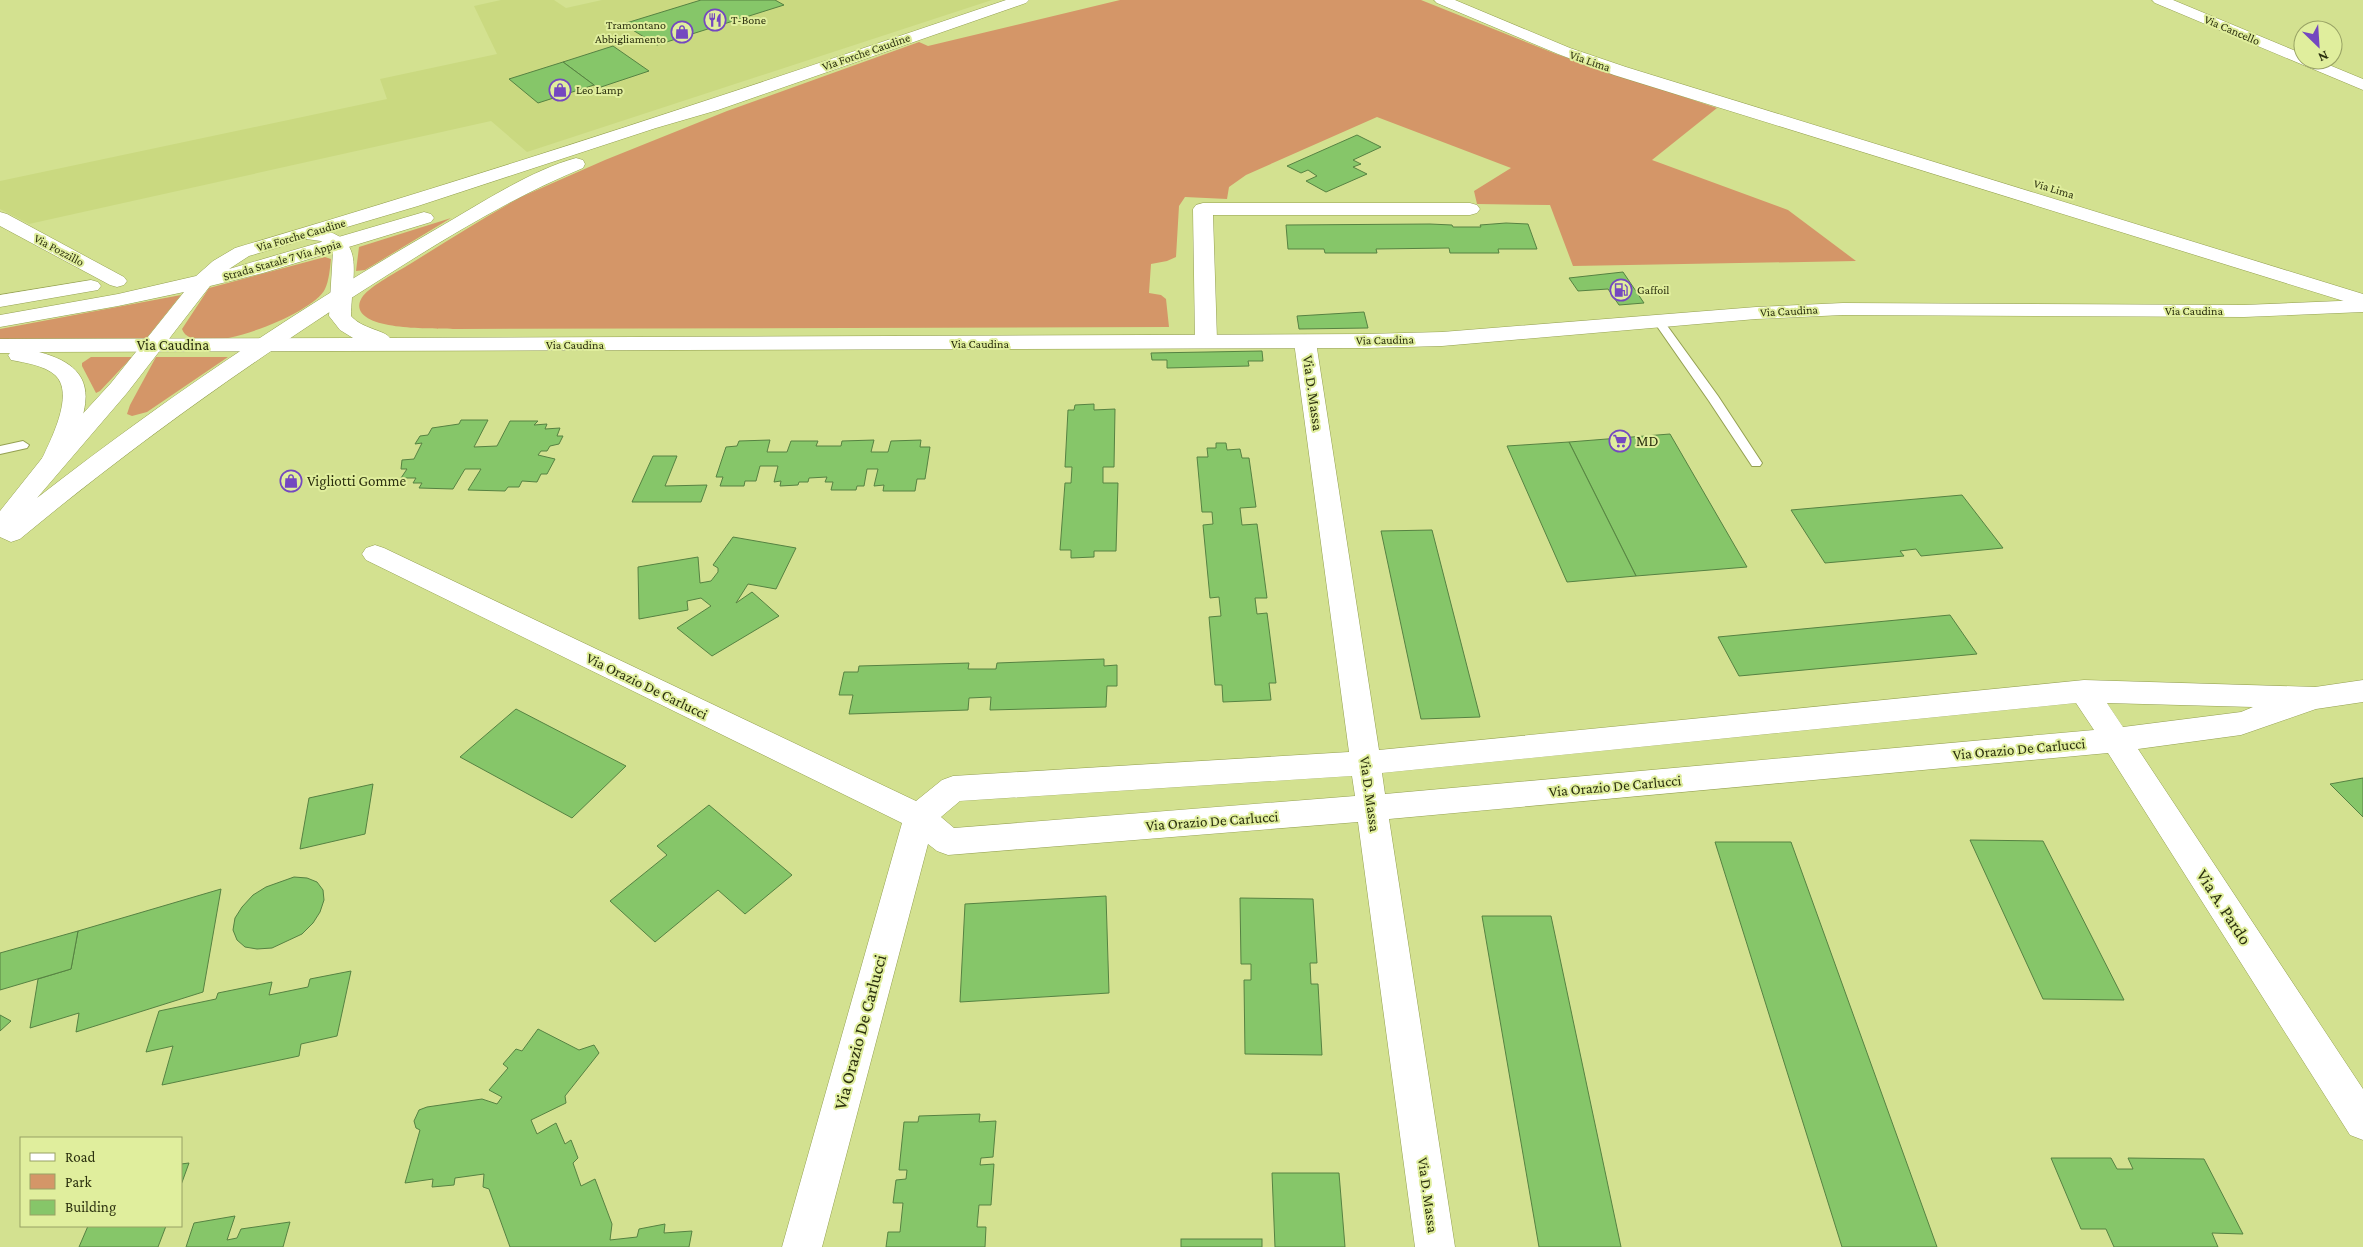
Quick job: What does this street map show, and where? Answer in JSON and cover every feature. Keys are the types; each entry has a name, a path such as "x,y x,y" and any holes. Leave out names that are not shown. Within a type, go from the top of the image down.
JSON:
{"street":[{"name":"Via Forche Caudine","path":"0,528 52,463 120,388 202,282 217,266 242,252 467,184 650,124 712,106 1021,0"},
{"name":"Via Lima","path":"1442,0 1564,51 1742,109 2363,302"},
{"name":"Via Cancello","path":"2160,0 2293,56"},
{"name":"Via Cancello","path":"2327,70 2363,85"},
{"name":"Via Forche Caudine","path":"0,542 59,493 118,449 341,294 485,209 557,172 657,132 712,106"},
{"name":"Via Lima","path":"1742,109 1851,126 2363,285"},
{"name":"Strada Statale 7 Via Appia","path":"0,321 118,300 256,269 339,245 557,172"},
{"path":"1206,340 1203,208 1470,209"},
{"name":"Via Pozzillo","path":"0,218 117,281"},
{"path":"306,234 324,235 335,239 339,245"},
{"name":"Via Caudina","path":"339,245 343,251 340,316 344,323 354,332 406,345"},
{"name":"Strada Statale 7 Via Appia","path":"0,301 117,281 242,252"},
{"name":"Via Lima","path":"2298,282 2320,295 2327,308"},
{"name":"Via Caudina","path":"0,346 1050,344 1206,340 1305,342 1442,338 1756,313 1896,308 2157,311 2363,306"},
{"name":"Via D. Massa","path":"1305,342 1435,1247"},
{"path":"0,352 48,362 62,369 71,379 75,392 74,411 52,463"},
{"name":"Via Orazio De Carlucci","path":"375,554 919,817 948,842 1372,808 2116,740 2241,723 2315,698"},
{"name":"Via Orazio De Carlucci","path":"802,1247 919,817 953,789 1365,763 2084,691 2315,698 2363,691"},
{"name":"Via A. Pardo","path":"2084,691 2363,1122"}],"lane":[{"path":"1659,322 1714,399 1756,463"},
{"path":"0,450 23,445"}],"shaded area":[{"path":"501,0 554,0 566,8 602,0 992,0 527,152 491,121 29,224 0,209 0,181 387,99 380,79 497,54 474,6"}],"green space":[{"path":"1120,0 1421,0 1556,54 1717,108 1652,160 1788,210 1856,261 1573,266 1550,205 1477,204 1474,191 1511,168 1377,117 1246,175 1229,187 1227,199 1185,197 1179,206 1176,257 1151,264 1149,293 1161,295 1166,299 1169,327 433,329 403,327 376,322 366,317 360,310 359,304 361,299 372,287 465,230 521,197 605,160 727,111 919,42 928,46"},
{"path":"451,218 365,270 356,271 359,247"},
{"path":"325,257 331,259 325,289 316,300 299,311 277,322 229,338 207,340 191,338 182,329 209,288"},
{"path":"181,295 145,340 0,341 0,329"},
{"path":"91,357 132,357 96,393 82,366 82,363"},
{"path":"156,357 228,357 147,412 132,416 127,414"}],"building":[{"path":"701,0 775,0 784,5 657,45 623,24"},
{"path":"613,46 649,71 598,88 563,62"},
{"path":"563,62 594,85 538,103 509,79"},
{"path":"1357,135 1381,147 1353,160 1361,164 1353,167 1367,174 1326,192 1306,181 1317,176 1308,170 1301,173 1287,166"},
{"path":"1430,224 1452,225 1453,227 1481,227 1480,225 1528,224 1537,249 1498,249 1499,253 1450,253 1449,248 1376,249 1377,253 1325,253 1324,249 1288,249 1286,225"},
{"path":"1623,272 1644,303 1619,305 1608,289 1578,291 1569,278"},
{"path":"1364,312 1368,328 1299,329 1297,316"},
{"path":"1262,351 1263,361 1248,361 1249,366 1167,368 1167,360 1152,360 1151,353"},
{"path":"1094,404 1094,410 1115,409 1114,467 1103,467 1103,483 1118,483 1116,551 1094,551 1094,557 1071,558 1071,550 1060,550 1065,483 1071,483 1072,467 1065,467 1068,410 1074,410 1075,405"},
{"path":"461,420 488,420 474,447 497,446 510,421 538,421 534,425 547,424 545,429 560,428 557,436 563,436 559,444 550,446 547,451 541,451 538,455 555,459 547,474 541,474 537,482 522,481 519,487 508,487 505,491 468,490 481,469 465,469 453,489 419,488 422,483 413,483 416,478 401,478 407,469 401,469 402,460 414,459 422,443 415,444 420,436 428,435 432,428 459,424"},
{"path":"1670,434 1747,567 1636,576 1569,442"},
{"path":"770,440 767,452 787,452 791,441 818,441 816,446 841,446 842,441 874,440 871,452 888,452 891,441 921,440 920,447 930,447 925,479 917,479 915,491 883,491 884,485 874,486 878,469 867,469 864,486 857,486 856,490 831,490 833,482 825,482 827,477 809,478 808,482 799,482 798,485 780,486 781,481 774,482 778,466 760,466 756,481 745,481 744,486 720,486 723,477 716,477 726,447 737,446 739,441"},
{"path":"1569,442 1636,576 1567,582 1507,446"},
{"path":"1216,443 1226,443 1227,450 1240,449 1242,458 1249,458 1256,507 1240,508 1242,525 1257,524 1267,598 1255,598 1257,614 1267,613 1276,683 1269,683 1271,700 1223,702 1222,685 1215,685 1209,617 1221,616 1219,597 1210,598 1203,525 1213,524 1212,512 1202,512 1197,457 1208,457 1207,448 1216,448"},
{"path":"653,456 677,456 665,486 707,485 701,502 632,502"},
{"path":"1962,495 2003,548 1921,556 1916,549 1900,551 1904,556 1825,563 1791,510"},
{"path":"1432,530 1480,717 1421,719 1381,531"},
{"path":"733,537 796,548 776,589 748,584 736,603 752,592 779,616 712,656 677,628 711,606 701,598 687,601 688,610 639,619 638,567 698,557 700,583 711,581 718,572 718,568 713,565"},
{"path":"1950,615 1977,654 1739,676 1718,637"},
{"path":"1104,659 1104,666 1117,665 1117,686 1107,686 1106,707 990,710 991,697 969,698 968,710 849,714 853,695 839,695 844,672 858,672 859,666 969,663 968,669 996,669 997,663"},
{"path":"516,709 626,766 572,818 460,757"},
{"path":"2363,778 2363,817 2330,784"},
{"path":"373,784 365,834 300,849 309,798"},
{"path":"709,805 792,875 745,914 718,890 655,942 610,901 667,855 657,846"},
{"path":"1970,840 2043,841 2124,1000 2043,999"},
{"path":"1715,842 1791,842 1937,1247 1842,1247"},
{"path":"294,877 307,878 317,882 323,890 324,900 320,912 313,923 302,934 272,948 257,949 245,947 237,940 233,930 235,918 242,907 253,895 266,887"},
{"path":"221,889 203,992 76,1032 79,1013 30,1028 38,979 71,969 78,931"},
{"path":"1106,896 1109,993 960,1002 965,904"},
{"path":"1240,898 1313,899 1317,963 1310,963 1311,984 1318,984 1322,1055 1245,1054 1244,980 1251,980 1251,964 1241,964"},
{"path":"1482,916 1551,916 1621,1247 1539,1247"},
{"path":"78,931 71,969 0,990 0,953"},
{"path":"351,971 337,1036 301,1044 299,1056 162,1085 173,1046 146,1052 159,1011 216,999 218,993 272,982 269,995 308,987 310,979"},
{"path":"0,1015 11,1021 0,1031"},
{"path":"538,1029 579,1050 594,1045 599,1053 565,1096 566,1103 531,1120 537,1134 556,1123 565,1144 571,1140 578,1158 573,1163 581,1186 595,1179 612,1224 610,1240 637,1237 639,1229 665,1224 664,1233 692,1231 689,1247 510,1247 489,1189 483,1187 484,1174 455,1178 454,1185 432,1187 433,1179 405,1183 420,1130 416,1128 414,1121 419,1110 427,1107 482,1099 497,1104 502,1097 489,1090 508,1068 503,1064 516,1049 522,1051"},
{"path":"980,1114 979,1122 996,1121 993,1157 981,1158 980,1165 994,1164 991,1205 979,1205 977,1227 986,1227 985,1247 886,1247 888,1232 900,1232 903,1203 893,1203 896,1180 906,1179 907,1170 899,1170 904,1122 918,1122 919,1116"},
{"path":"2051,1158 2111,1158 2117,1169 2133,1169 2128,1158 2204,1159 2243,1234 2212,1233 2218,1247 2114,1247 2106,1229 2081,1229"},
{"path":"189,1163 182,1182 182,1164"},
{"path":"1272,1173 1339,1173 1345,1247 1275,1247"},
{"path":"235,1216 227,1240 237,1238 241,1229 290,1222 283,1247 186,1247 194,1223"},
{"path":"88,1227 166,1227 158,1247 79,1247"},
{"path":"1181,1239 1262,1239 1262,1247 1181,1247"}],"place":[{"name":"T-Bone","path":"715,20"},
{"name":"Tramontano Abbigliamento","path":"682,32"},
{"name":"Leo Lamp","path":"560,90"},
{"name":"Gaffoil","path":"1621,290"},
{"name":"MD","path":"1620,441"},
{"name":"Vigliotti Gomme","path":"291,481"}]}
